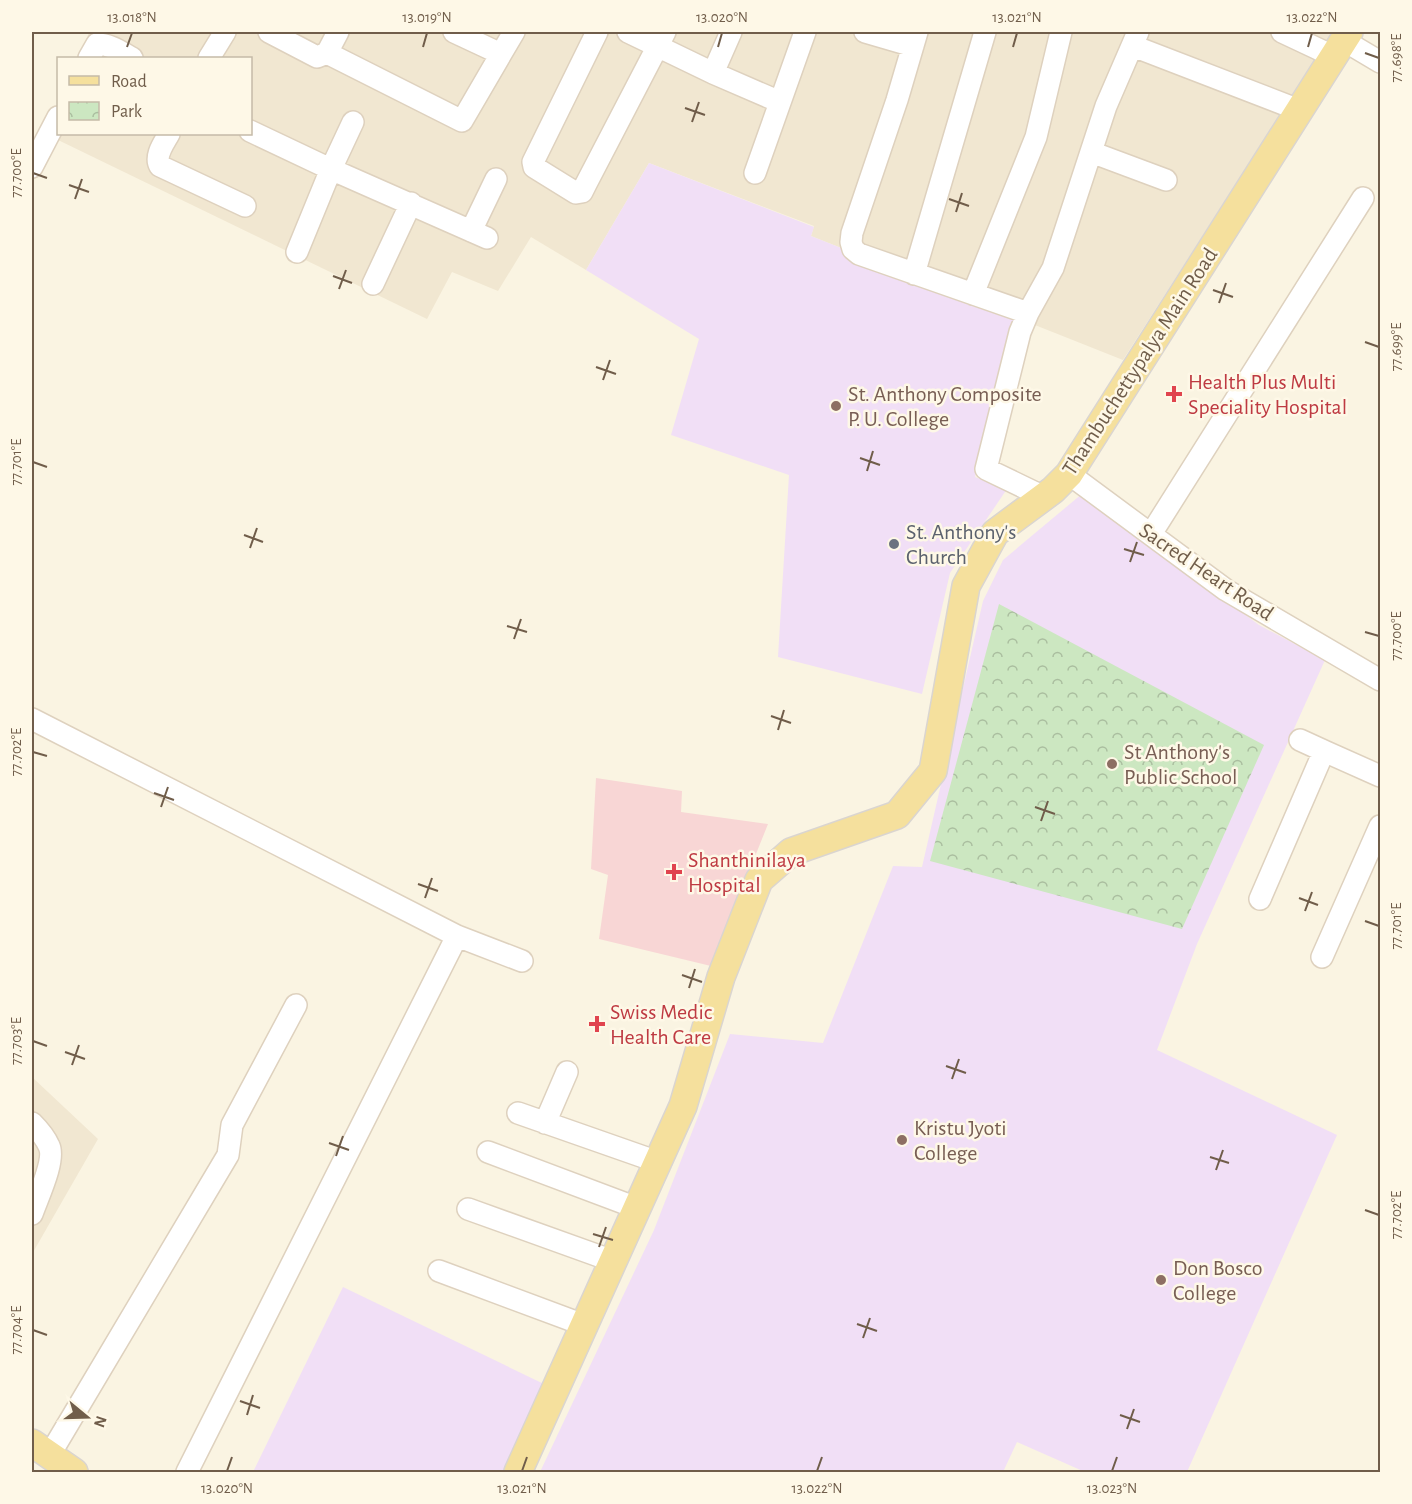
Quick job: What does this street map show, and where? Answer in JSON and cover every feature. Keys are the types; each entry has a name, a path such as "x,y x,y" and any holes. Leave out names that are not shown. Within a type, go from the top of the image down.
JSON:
{"main road":[{"name":"Thambuchettypalya Main Road","path":"518,1473 683,1106 721,978 759,880 791,852 897,815 933,771 966,586 995,533 1044,497 1069,474 1342,42"},
{"path":"40,1449 74,1473"}],"street":[{"path":"210,57 225,32"},
{"path":"269,32 317,57 327,53 338,32"},
{"path":"454,32 501,54"},
{"path":"327,53 462,121 514,32"},
{"path":"597,32 533,162 534,167 576,193 582,192 662,39"},
{"path":"628,32 662,39 712,73 780,102"},
{"path":"712,73 731,32"},
{"path":"755,173 805,32"},
{"path":"865,32 915,39 851,242 853,249 859,254 1028,313"},
{"path":"914,274 985,32"},
{"path":"973,294 1036,137 1061,32"},
{"path":"1282,32 1342,42 1380,62"},
{"path":"1044,497 986,470 1020,332 1053,268 1106,106 1136,39 1299,110"},
{"path":"90,57 97,44 101,44 130,57"},
{"path":"32,167 57,119"},
{"path":"297,252 353,122"},
{"path":"252,132 479,234 496,179"},
{"path":"168,135 158,156 160,166 245,206"},
{"path":"1091,152 1166,180"},
{"path":"1151,534 1364,198"},
{"path":"373,284 411,203"},
{"name":"Sacred Heart Road","path":"1069,474 1226,590 1380,680"},
{"path":"32,719 457,936 522,962"},
{"path":"1300,740 1380,776"},
{"path":"1260,899 1324,752"},
{"path":"1322,957 1380,826"},
{"path":"187,1473 457,936"},
{"path":"40,1449 228,1155 232,1125 296,1005"},
{"path":"545,1123 567,1072"},
{"path":"518,1113 658,1162"},
{"path":"32,1123 50,1148 49,1164 32,1214"},
{"path":"488,1152 637,1208"},
{"path":"468,1209 613,1260"},
{"path":"439,1271 584,1324"}],"shaded area":[{"path":"89,32 1333,32 1123,360 811,236 814,226 649,163 586,270 531,237 498,291 452,272 427,319 56,139 58,135 252,135 252,57 80,57"},
{"name":"St. Anthony Composite P. U. College","path":"649,163 814,227 811,236 1017,318 975,477 1007,489 950,573 922,694 778,657 789,475 671,435 699,339 586,270"},
{"path":"1083,493 1259,625 1325,660 1197,944 1157,1050 1337,1135 1187,1472 1085,1472 1017,1442 1003,1472 540,1472 654,1230 730,1034 823,1043 893,866 922,867 983,601 1003,560"},
{"name":"Shanthinilaya Hospital","path":"596,778 682,791 681,812 768,824 711,966 599,939 608,875 591,869"},
{"path":"32,1077 98,1139 32,1254"},
{"path":"343,1287 546,1385 506,1472 253,1472"}],"green space":[{"path":"999,604 1264,745 1182,929 930,861"}],"place":[{"name":"Health Plus Multi Speciality Hospital","path":"1174,394"},
{"name":"St. Anthony Composite P. U. College","path":"836,406"},
{"name":"St. Anthony's Church","path":"894,544"},
{"name":"St Anthony's Public School","path":"1112,764"},
{"name":"Shanthinilaya Hospital","path":"674,872"},
{"name":"Swiss Medic Health Care","path":"597,1024"},
{"name":"Kristu Jyoti College","path":"902,1140"},
{"name":"Don Bosco College","path":"1161,1280"}]}
